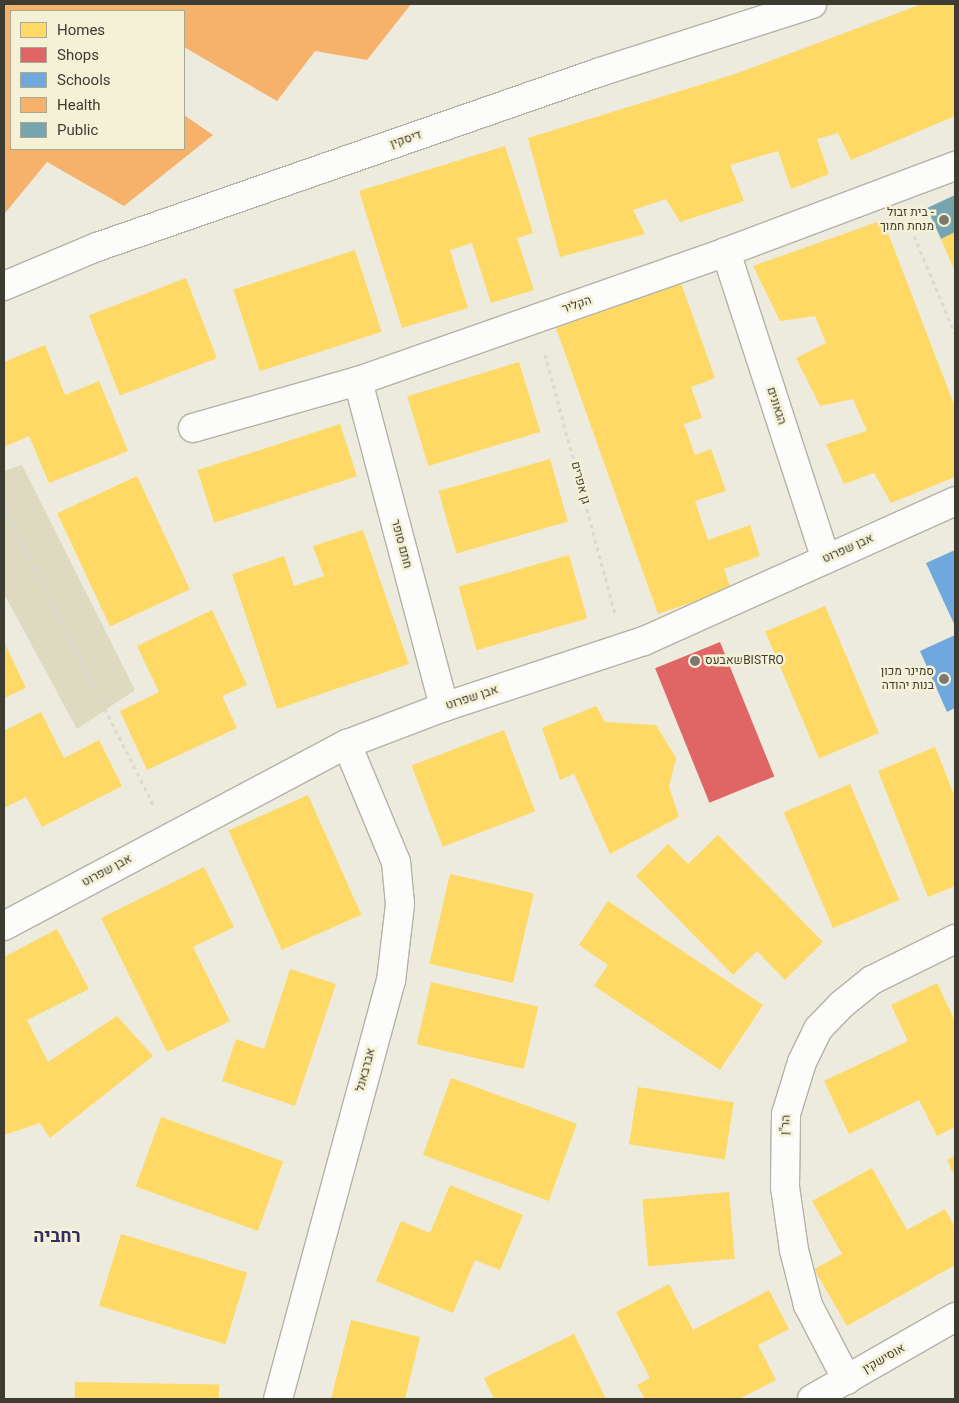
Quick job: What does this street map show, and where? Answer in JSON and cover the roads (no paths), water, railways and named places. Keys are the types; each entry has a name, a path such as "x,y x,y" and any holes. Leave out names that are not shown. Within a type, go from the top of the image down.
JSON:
{"street":[{"name":"דיסקין","path":"4,286 115,241 600,72 812,4"},
{"name":"הקליר","path":"193,428 358,381 726,252 955,166"},
{"name":"הגאונים","path":"726,252 826,559"},
{"name":"חתם סופר","path":"358,381 444,707"},
{"name":"אבן שפרוט","path":"4,926 347,744 444,707 624,648 955,501"},
{"name":"אברבאנל","path":"278,1399 391,981 400,904 396,862 347,744"},
{"name":"הר\"ן","path":"847,1380 808,1305 794,1250 785,1186 786,1114 802,1062 818,1029 841,1005 872,980 955,939"},
{"name":"אוסישקין","path":"812,1399 955,1317"}],"place":[{"name":"בית זבול - מנחת חמוך","path":"944,220"},
{"name":"שאבעסBISTRO","path":"695,661"},
{"name":"סמינר מכון בנות יהודה","path":"944,679"}],"district":[{"name":"רחביה","path":"57,1236"}]}
